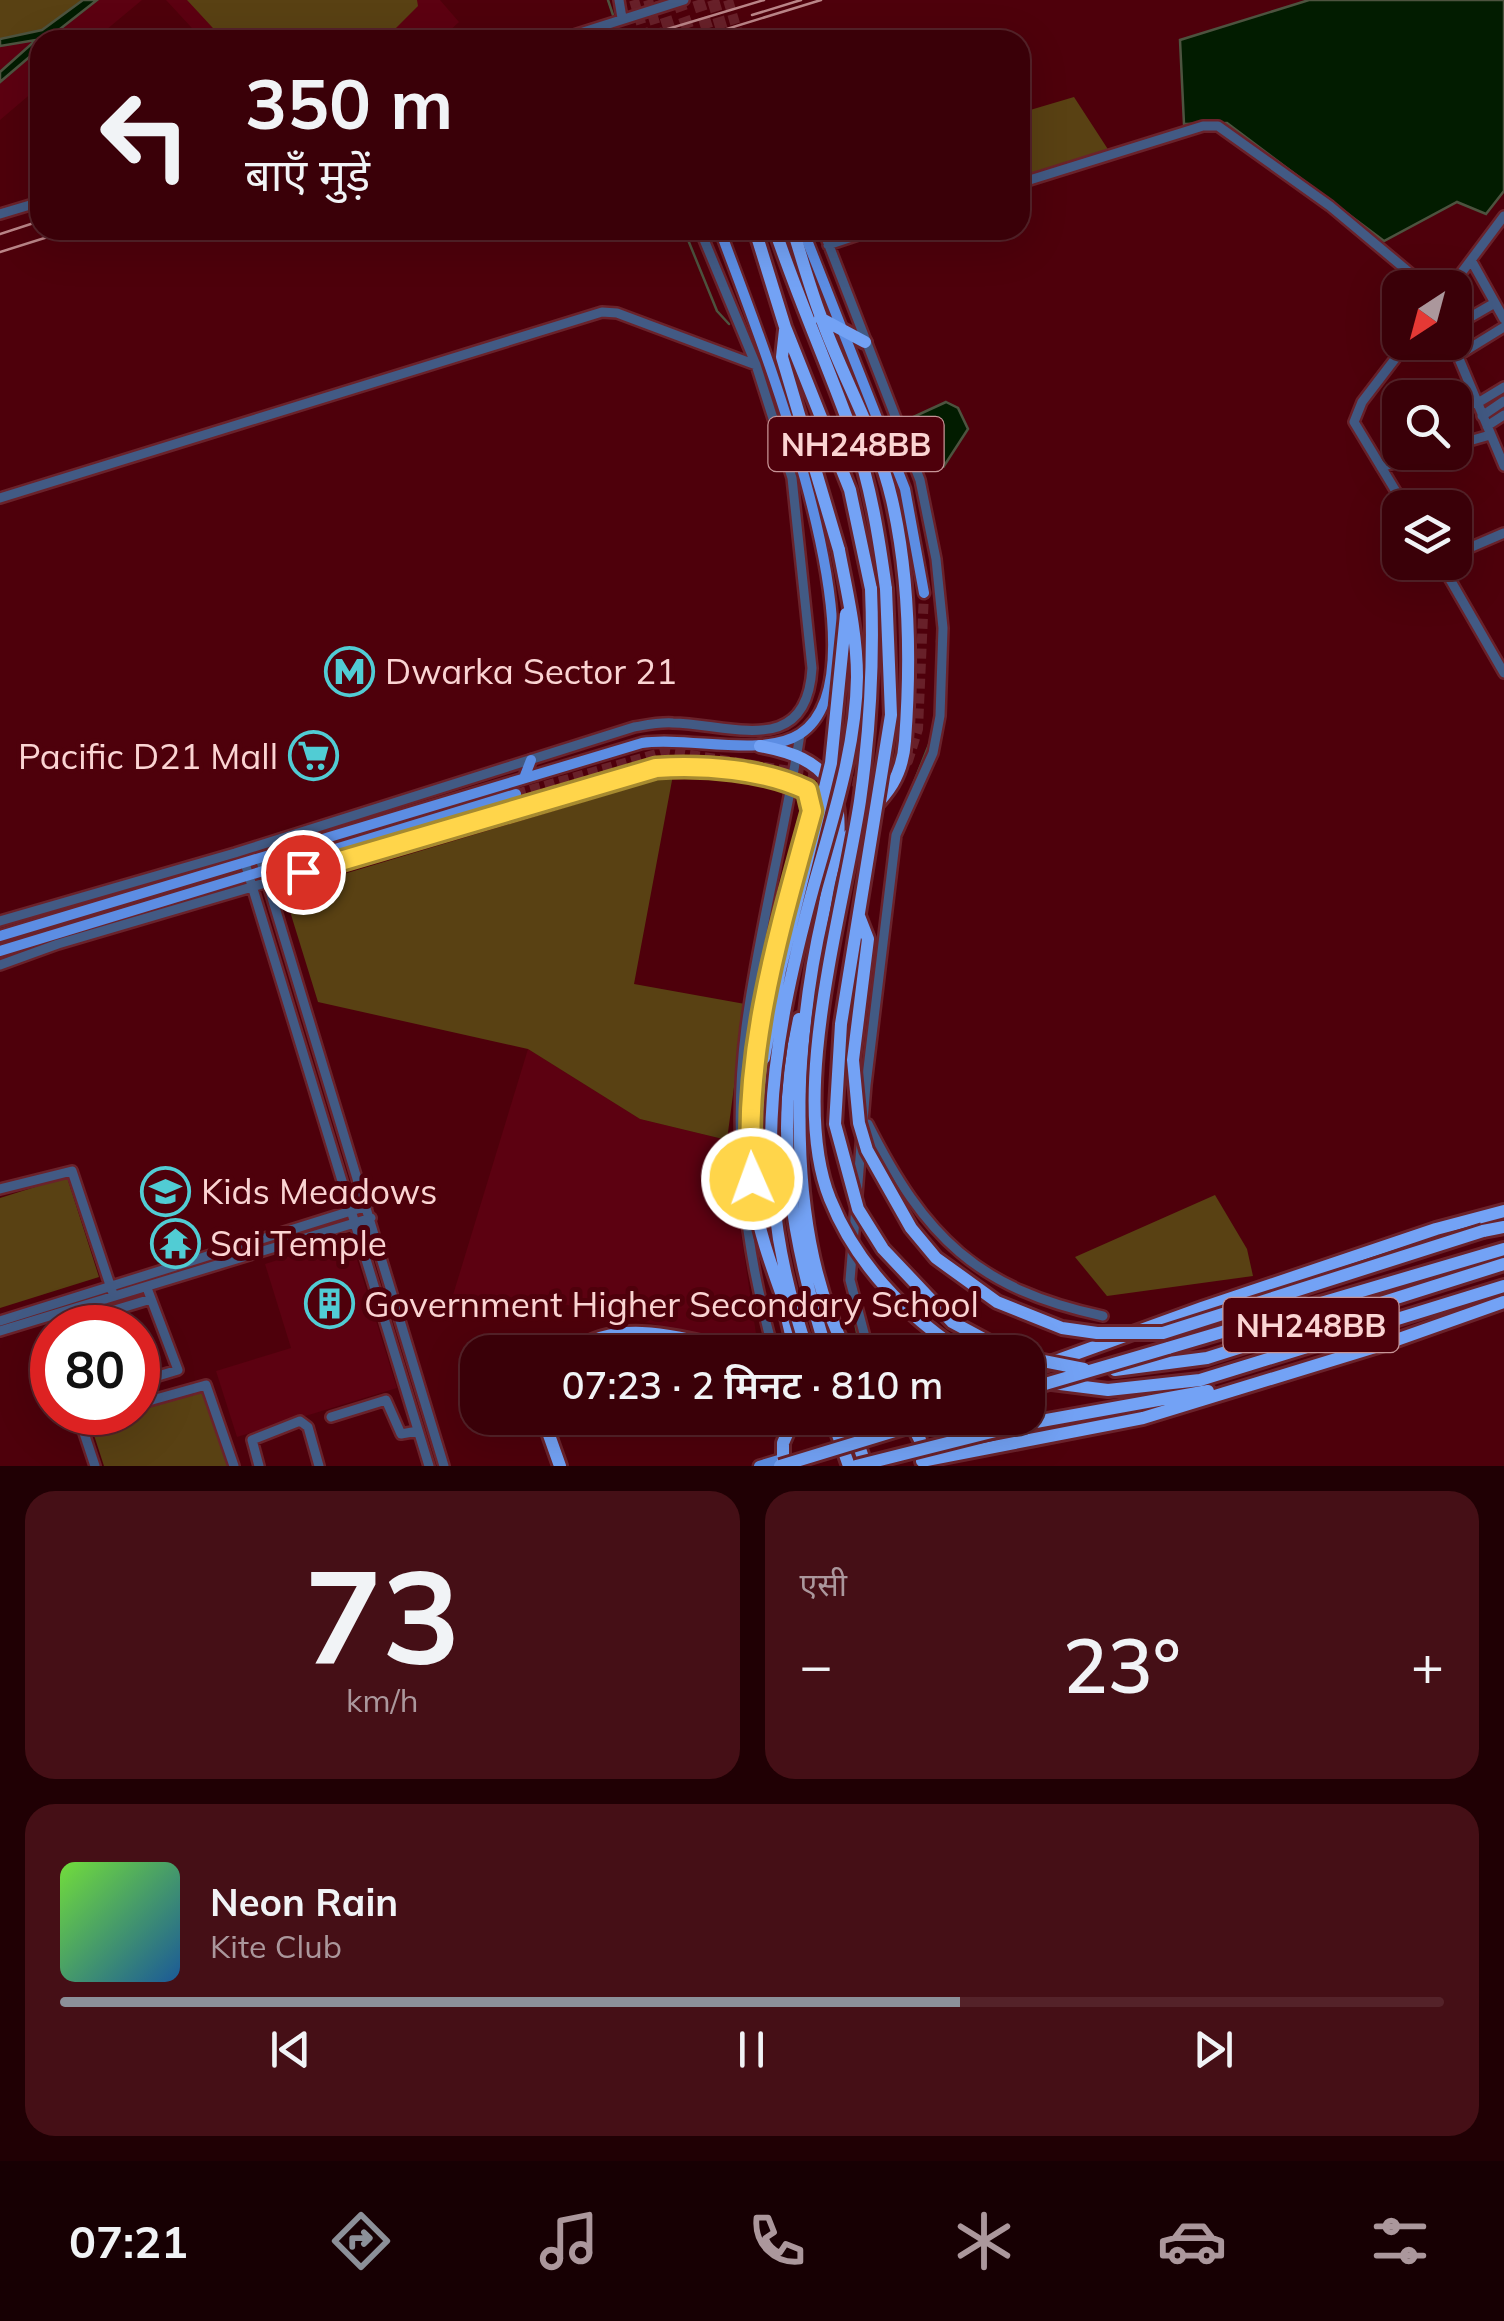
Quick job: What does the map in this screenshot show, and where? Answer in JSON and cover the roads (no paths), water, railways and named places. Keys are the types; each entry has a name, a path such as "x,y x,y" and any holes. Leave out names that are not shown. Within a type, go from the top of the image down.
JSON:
{"highway":[{"name":"NH248BB","path":"758,240 785,327 850,490 879,588 891,715 834,1093 841,1159 858,1210 894,1262 952,1322 976,1335"},
{"name":"NH248BB","path":"778,240 800,308 854,439 880,540 871,716 821,1022 815,1124 829,1197 865,1264 914,1316 939,1335"},
{"path":"793,240 821,319 861,404 891,498 908,619 904,748 897,780 837,856 793,1046 785,1146 795,1232 822,1335"},
{"path":"800,308 865,342"},
{"path":"785,327 782,358 839,550 857,675 854,718 780,970 764,1058 758,1121 761,1180 770,1248 791,1335"},
{"path":"760,746 797,753 829,779 827,808 768,1108 774,1215 803,1335"},
{"path":"790,782 807,790 827,808 837,856"},
{"path":"802,1335 792,1322 766,1250 754,1200 750,1106 760,1023 791,888 827,808"},
{"path":"859,916 868,939 853,1060 858,1123 866,1150 910,1228 936,1258 997,1302 1062,1328 1096,1333 1163,1333 1504,1227"},
{"path":"804,992 798,1102 805,1204 826,1301 840,1335"},
{"path":"1045,1365 1202,1308 1504,1211"},
{"path":"1045,1385 1504,1249"},
{"name":"NH248BB","path":"1045,1362 1074,1369 1169,1366 1253,1344 1504,1264"},
{"name":"NH248BB","path":"1045,1383 1085,1389 1158,1387 1281,1355 1504,1286"},
{"path":"916,1435 922,1464 1142,1418 1385,1344 1504,1302"},
{"path":"838,1436 852,1466 1019,1425 1228,1386 1242,1382 1281,1355"},
{"path":"547,1435 560,1466"},
{"path":"782,1464 790,1435"},
{"path":"856,1435 866,1466"},
{"path":"782,1464 880,1435"}],"main road":[{"path":"0,936 658,740 760,746 800,734 822,710 831,690 828,584 807,484 724,240"},
{"path":"807,240 905,489 924,593"},
{"path":"524,778 531,760"},
{"path":"0,951 249,875 266,877 516,794"},
{"path":"758,1466 782,1464"}],"street":[{"path":"618,0 622,18"},
{"path":"587,30 684,0"},
{"path":"1030,180 1212,125 1330,206 1406,270"},
{"path":"0,214 30,205"},
{"path":"1463,270 1504,216"},
{"path":"0,921 634,727 670,722 761,733 790,720 806,701 812,668 797,503 756,365 704,240"},
{"path":"826,240 920,480 936,559 943,628 940,716 933,753 896,836 866,1086 850,1280 865,1335"},
{"path":"828,244 841,240"},
{"path":"1470,260 1504,319"},
{"path":"1472,316 1493,304"},
{"path":"0,498 602,312 617,313 756,365"},
{"path":"1472,347 1504,327"},
{"path":"748,348 761,344"},
{"path":"1395,360 1354,417 1357,433 1395,490"},
{"path":"1459,360 1504,466"},
{"path":"1476,404 1504,388"},
{"path":"1482,416 1504,402"},
{"path":"1472,437 1504,416"},
{"path":"1472,547 1504,533"},
{"path":"1450,580 1504,673"},
{"path":"770,1335 751,1254 739,1141 740,1085 746,1026 800,734"},
{"path":"0,965 253,888 266,877 656,768 690,766 790,782"},
{"path":"260,858 444,1466"},
{"path":"245,863 429,1466"},
{"path":"866,1122 924,1216 977,1268 1034,1300 1102,1316"},
{"path":"0,1189 64,1169 72,1171 112,1293"},
{"path":"80,1305 367,1206"},
{"path":"118,1305 371,1218"},
{"path":"0,1322 112,1293 149,1294"},
{"path":"149,1294 153,1305"},
{"path":"0,1332 30,1323"},
{"path":"160,1323 178,1370 160,1375"},
{"path":"160,1398 206,1385 234,1466"},
{"path":"331,1417 386,1400 401,1434 418,1431"},
{"path":"259,1466 252,1440 304,1421 319,1466"},
{"path":"85,1435 94,1466"}],"waterway":[{"path":"608,0 613,15"},
{"path":"617,26 618,30"},
{"path":"688,240 717,311 729,324"},
{"path":"937,642 938,627"},
{"path":"908,797 930,742"},
{"path":"867,1042 891,841"},
{"path":"847,1284 858,1335"}],"tunnel":[{"path":"634,0 643,30"},
{"path":"648,0 657,30"},
{"path":"660,0 670,30"},
{"path":"678,0 688,30"},
{"path":"698,0 708,30"},
{"path":"713,0 722,30"},
{"path":"728,0 737,30"},
{"path":"516,794 667,751 857,782 892,774 908,761 918,729 924,593"}],"railway":[{"path":"664,30 764,0"},
{"path":"752,15 801,0"},
{"path":"724,30 821,0"},
{"path":"0,234 30,224"},
{"path":"0,252 38,240"}],"place":[{"name":"Dwarka Sector 21","path":"350,671"},
{"name":"Pacific D21 Mall","path":"313,756"},
{"name":"Kids Meadows","path":"166,1191"},
{"name":"Sai Temple","path":"175,1243"},
{"name":"Government Higher Secondary School","path":"329,1304"}]}
